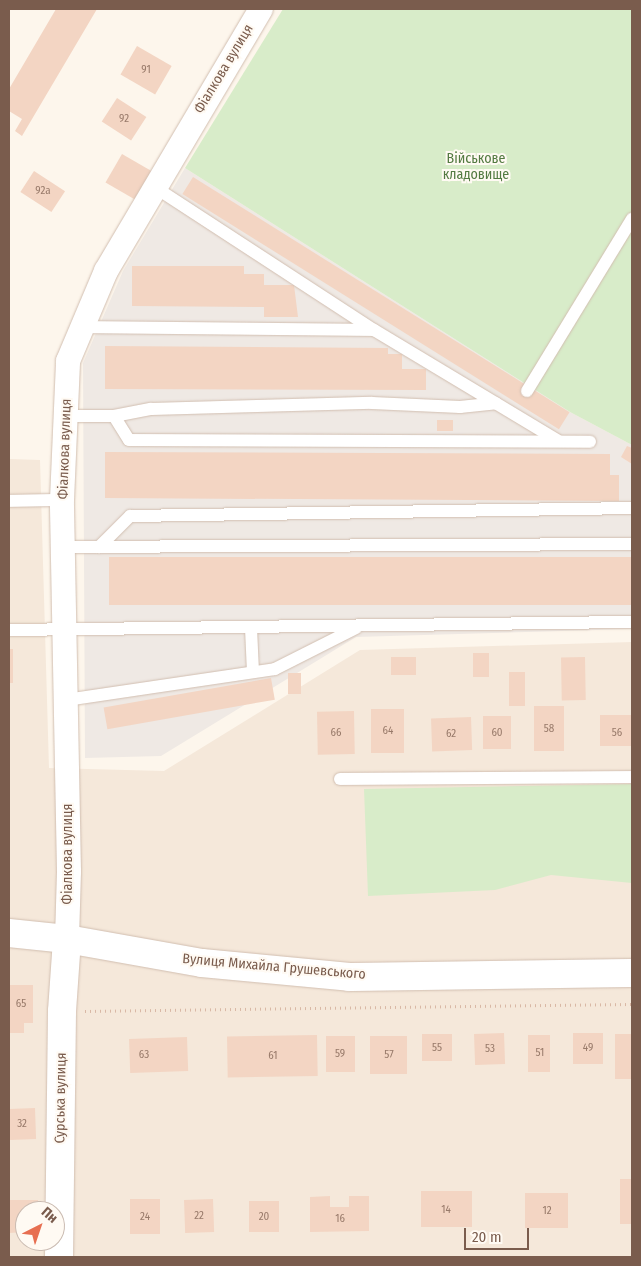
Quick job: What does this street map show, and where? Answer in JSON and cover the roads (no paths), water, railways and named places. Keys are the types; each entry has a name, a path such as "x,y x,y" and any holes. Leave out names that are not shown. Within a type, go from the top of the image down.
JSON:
{"street":[{"name":"Фіалкова вулиця","path":"67,939 69,872 64,631 65,547 62,500 68,361 106,271 153,186 261,9"},
{"name":"Вулиця Михайла Грушевського","path":"9,933 67,939 202,963 349,977 632,973"},
{"name":"Сурська вулиця","path":"59,1257 62,1011 67,939"}],"lane":[{"path":"153,186 374,330 557,440"},
{"path":"527,391 632,220"},
{"path":"81,327 374,330"},
{"path":"66,416 114,416 151,409 372,403 460,407 496,403"},
{"path":"114,416 129,440 557,440 590,442"},
{"path":"9,501 62,500"},
{"path":"99,547 130,516 632,508"},
{"path":"65,547 632,544"},
{"path":"9,630 64,631 632,622"},
{"path":"66,700 275,669 359,626"},
{"path":"251,628 253,672"},
{"path":"340,779 632,776"}],"park label":[{"name":"Військове кладовище","path":"476,168"}]}
